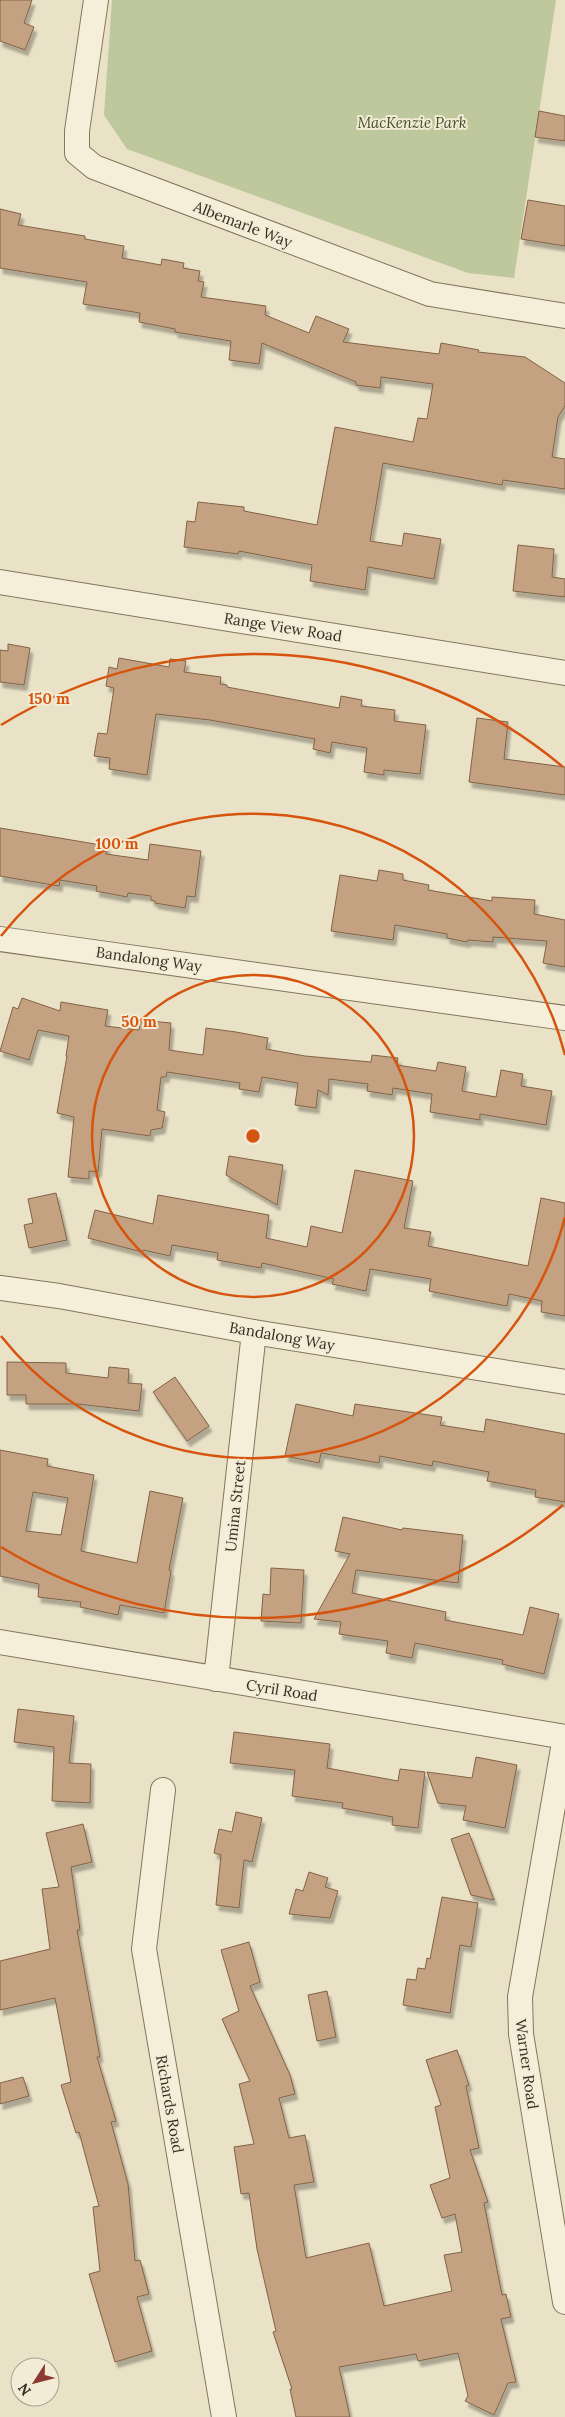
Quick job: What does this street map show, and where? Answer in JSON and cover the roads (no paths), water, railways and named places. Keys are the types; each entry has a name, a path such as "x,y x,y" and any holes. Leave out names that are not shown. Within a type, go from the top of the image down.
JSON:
{"street":[{"name":"Albemarle Way","path":"96,0 77,130 77,153 85,162 430,294 565,316"},
{"name":"Range View Road","path":"0,582 565,673"},
{"name":"Bandalong Way","path":"0,939 565,1018"},
{"name":"Bandalong Way","path":"0,1288 59,1296 254,1332 565,1382"},
{"name":"Umina Street","path":"216,1679 254,1332"},
{"name":"Cyril Road","path":"0,1642 565,1737"},
{"name":"Warner Road","path":"565,1737 520,2006 521,2034 565,2302"},
{"name":"Richards Road","path":"163,1790 144,1948 224,2417"}],"park label":[{"name":"MacKenzie Park","path":"412,122"}]}
